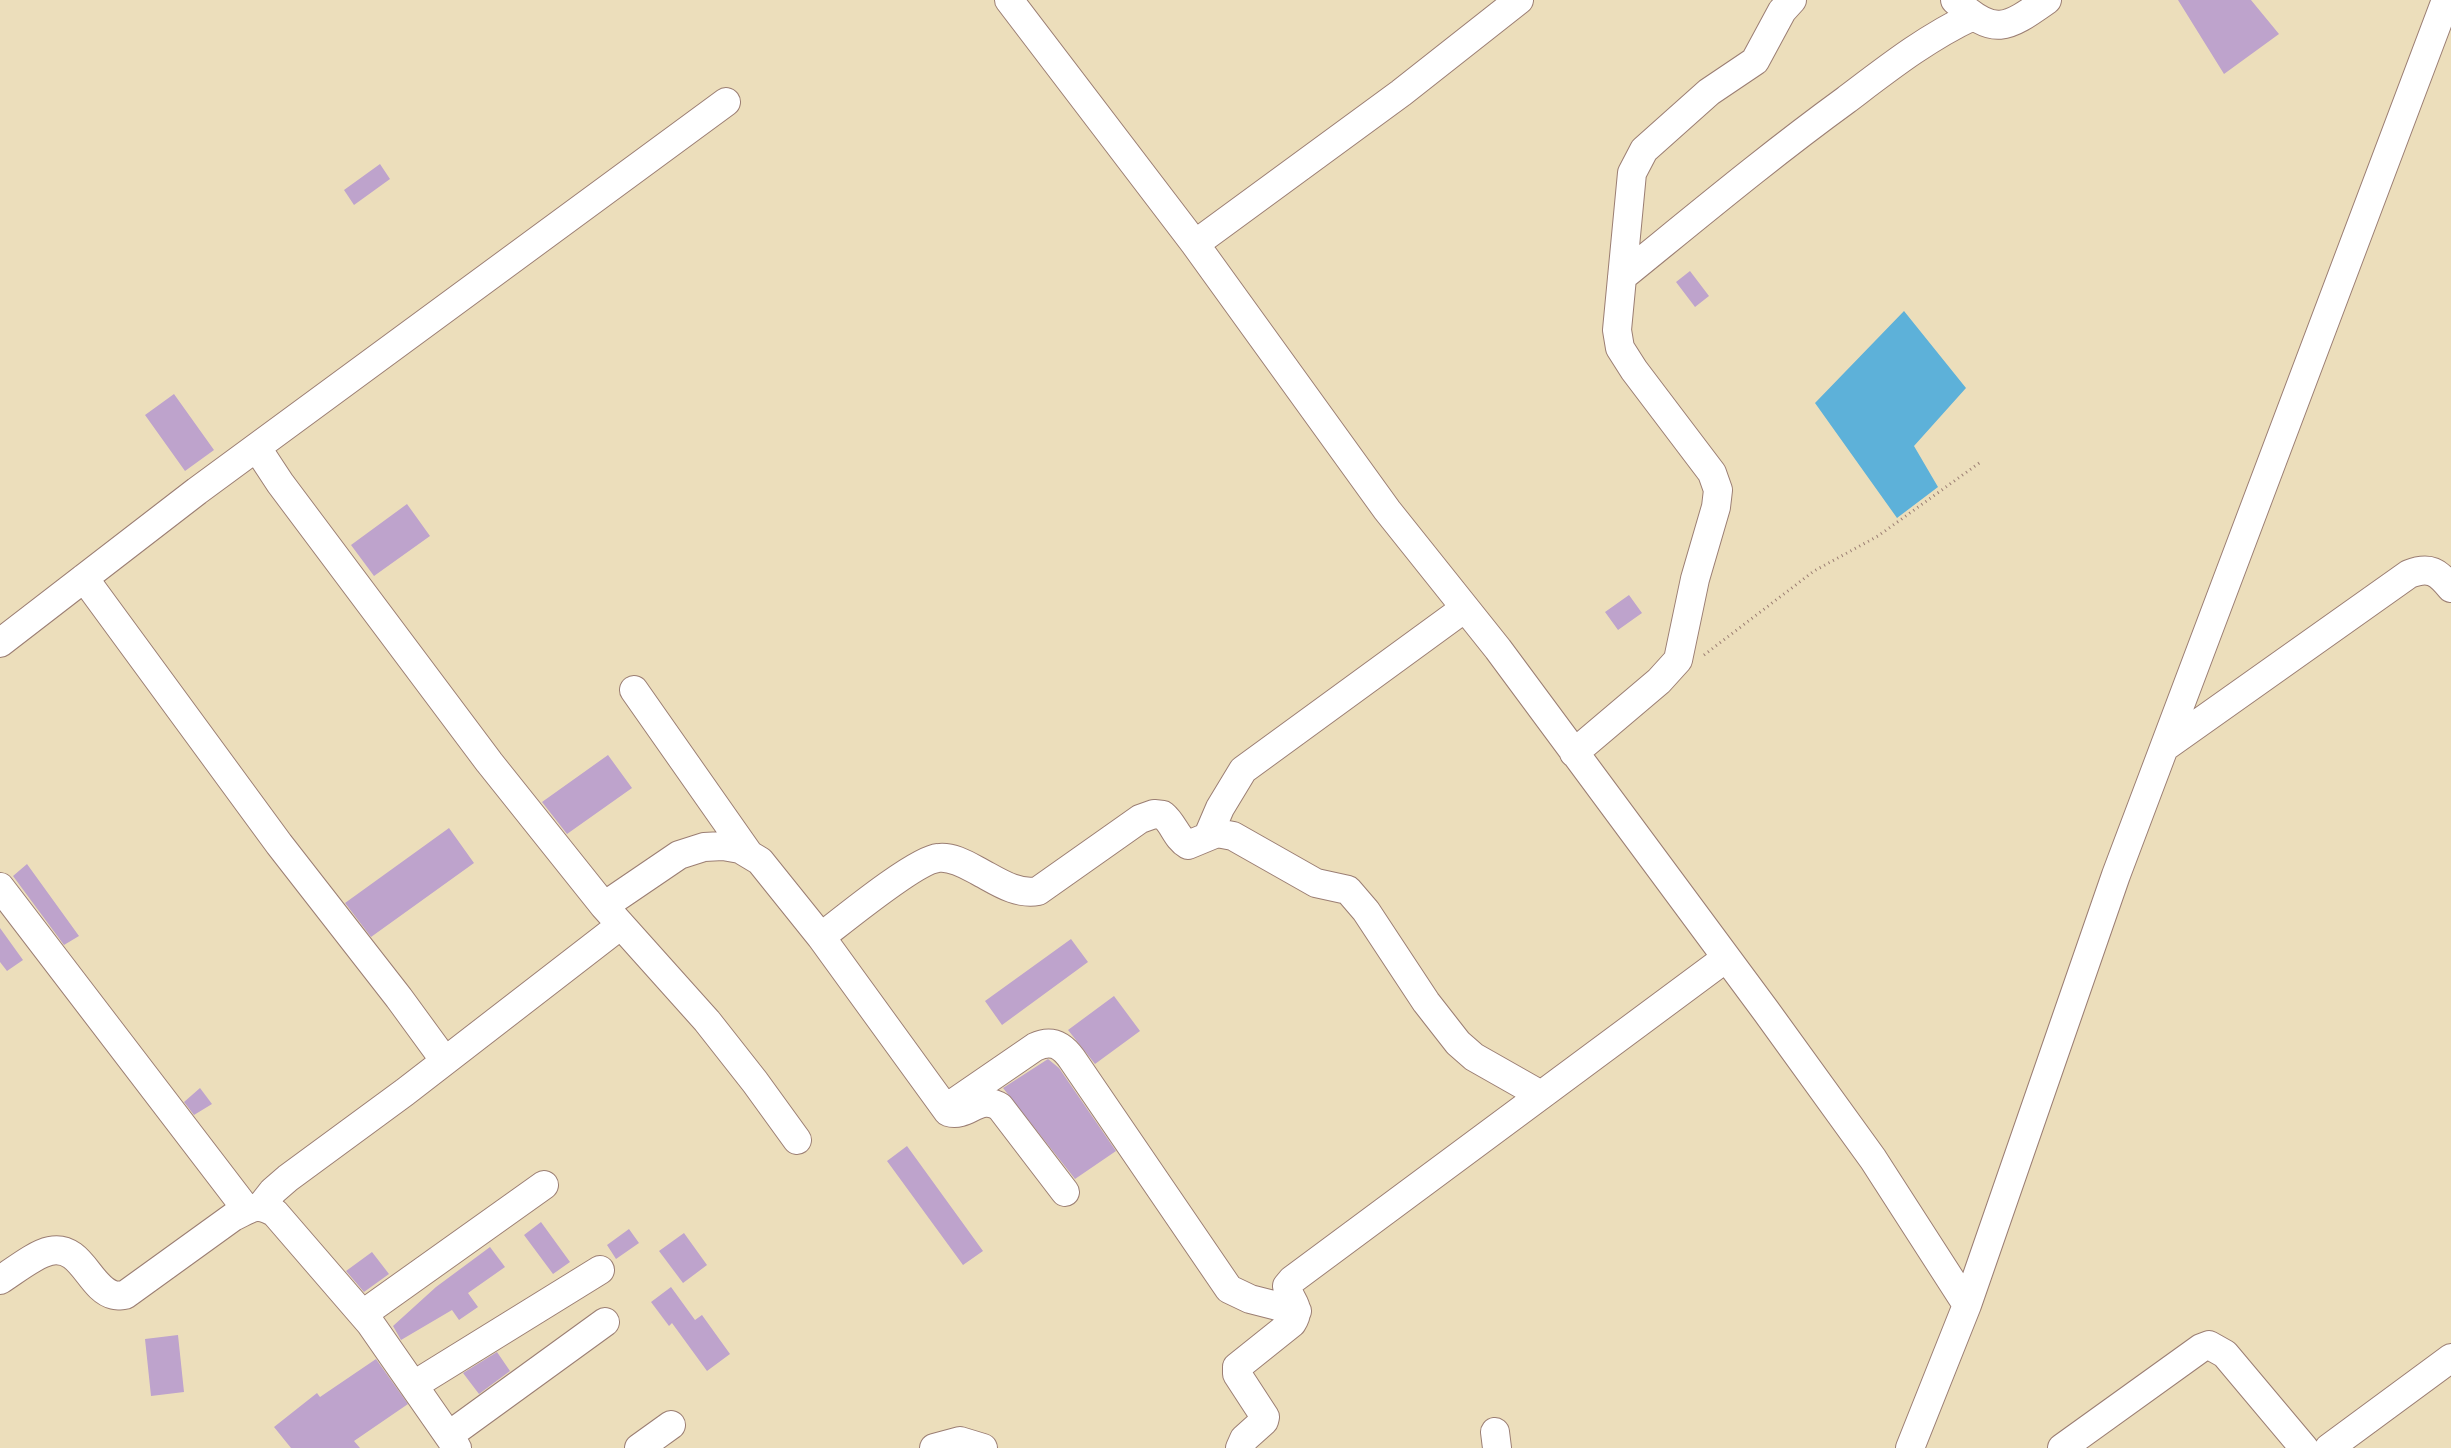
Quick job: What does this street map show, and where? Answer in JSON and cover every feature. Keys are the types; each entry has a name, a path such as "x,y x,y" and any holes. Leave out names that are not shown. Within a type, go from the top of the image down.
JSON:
{"street":[{"path":"1009,0 1195,244 1387,510 1465,608 1726,958 1873,1159 1967,1305"},
{"path":"1195,244 1401,93 1519,0"},
{"path":"1574,753 1672,668 1680,651 1695,579 1716,507 1718,490 1712,473 1700,454 1620,348 1616,330 1632,173 1644,150 1709,92 1755,61 1782,11 1792,0"},
{"path":"1622,277 1816,122 1920,45 1947,28 1964,8 1988,25 2012,22 2047,0"},
{"path":"1910,1448 1967,1305 2116,875 2446,0"},
{"path":"0,643 257,448 726,102"},
{"path":"257,448 285,490 483,754 612,916 707,1021 797,1140"},
{"path":"2165,747 2409,574 2423,569 2436,572 2451,588"},
{"path":"84,578 280,844 399,998 445,1061"},
{"path":"1208,836 1220,808 1243,770 1465,608"},
{"path":"634,690 749,854"},
{"path":"821,936 906,874 937,858 950,858 1008,887 1026,893 1038,891 1140,819 1154,814 1163,814 1169,820 1181,841 1188,845 1217,833 1233,836 1316,883 1348,890 1366,911 1426,1002 1458,1043 1474,1057 1541,1095"},
{"path":"0,1280 50,1251 65,1253 80,1262 104,1290 113,1295 125,1296 234,1217 255,1208 288,1178 445,1061 612,916 679,855 704,847 723,846 740,849 760,861 821,936 945,1109 948,1112 957,1113 986,1101 1000,1106 1065,1192"},
{"path":"0,888 255,1208 275,1213 363,1314 414,1385 458,1438 605,1322"},
{"path":"1298,1311 1288,1292 1287,1286 1292,1280 1726,958"},
{"path":"945,1109 1035,1047 1048,1043 1060,1045 1072,1058 1229,1289 1250,1299 1298,1311"},
{"path":"363,1314 544,1185"},
{"path":"414,1385 600,1270"},
{"path":"1240,1448 1244,1439 1265,1417 1237,1374 1237,1367 1292,1323 1298,1311"},
{"path":"2062,1448 2201,1348 2209,1345 2225,1354 2304,1448"},
{"path":"2329,1448 2451,1358"},
{"path":"639,1448 671,1425"},
{"path":"934,1448 960,1441 983,1448"}],"path":[{"path":"1672,668 1686,665 1702,657 1814,571 1878,536 1982,461"}],"water":[{"path":"1904,311 1966,388 1914,446 1938,487 1897,518 1815,403"}],"building":[{"path":"2178,0 2251,0 2279,34 2224,74"},
{"path":"380,164 390,179 354,205 344,190"},
{"path":"1690,271 1709,296 1695,307 1676,282"},
{"path":"174,394 214,450 185,471 145,415"},
{"path":"407,504 430,536 374,576 351,545"},
{"path":"1629,595 1642,613 1618,630 1605,612"},
{"path":"608,755 632,788 567,834 542,802"},
{"path":"449,828 474,863 371,937 345,903"},
{"path":"27,864 79,936 64,945 13,876"},
{"path":"0,928 23,960 7,971 0,962"},
{"path":"1071,939 1088,962 1002,1025 985,1001"},
{"path":"1114,996 1140,1031 1095,1064 1068,1030"},
{"path":"1048,1059 1059,1068 1116,1151 1075,1179 1003,1088"},
{"path":"200,1088 212,1104 194,1115 184,1102"},
{"path":"907,1146 983,1251 963,1265 887,1161"},
{"path":"541,1222 570,1262 553,1274 524,1235"},
{"path":"629,1229 639,1243 616,1259 607,1245"},
{"path":"684,1233 707,1265 683,1283 659,1251"},
{"path":"490,1247 505,1267 468,1293 478,1307 459,1320 452,1310 401,1340 393,1326 436,1287"},
{"path":"372,1252 389,1274 364,1292 346,1271"},
{"path":"671,1287 695,1320 702,1315 730,1354 707,1371 672,1323 669,1326 651,1302"},
{"path":"178,1335 184,1392 151,1396 145,1339"},
{"path":"497,1352 510,1371 479,1394 463,1373"},
{"path":"376,1359 408,1404 354,1441 360,1448 291,1448 274,1427 317,1393 320,1397"}]}
